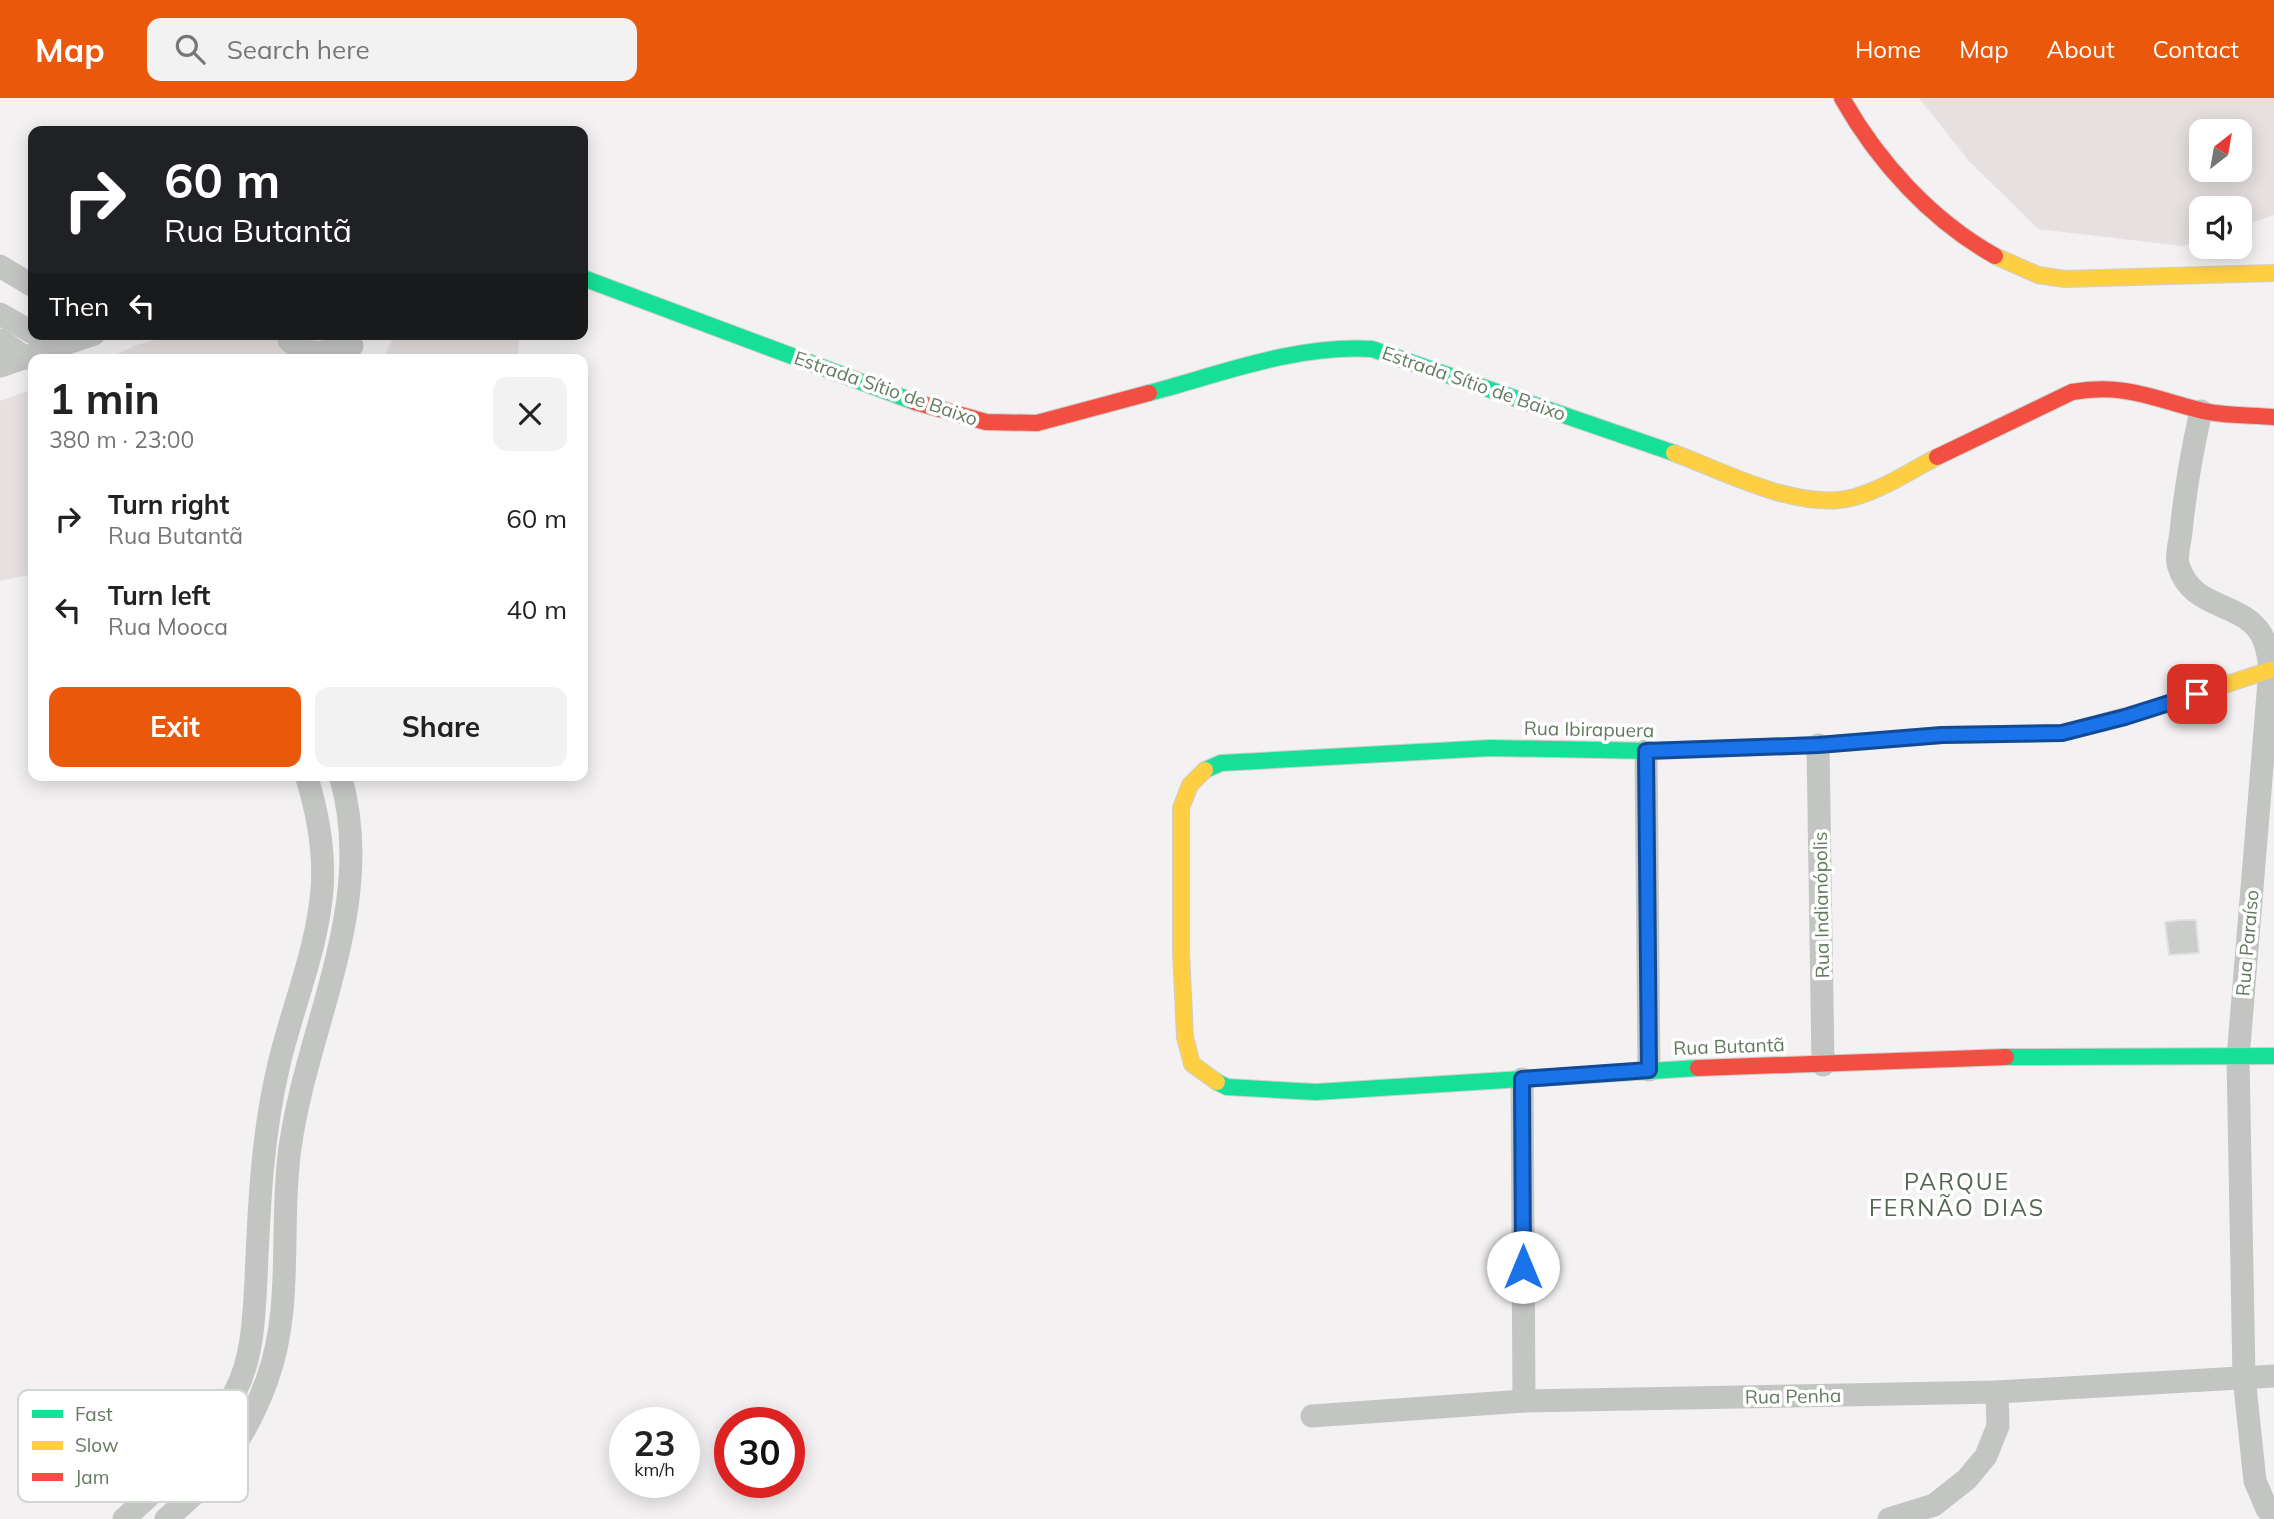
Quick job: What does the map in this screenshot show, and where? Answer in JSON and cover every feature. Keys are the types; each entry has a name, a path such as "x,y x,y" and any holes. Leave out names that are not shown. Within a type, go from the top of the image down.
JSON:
{"street":[{"path":"1842,98 1867,142 1952,228 2005,261 2038,275 2064,279 2274,273"},
{"path":"0,266 28,283"},
{"name":"Estrada Sítio de Baixo","path":"588,280 915,402 986,422 1037,423 1302,353 1339,347 1372,349 1588,422 1769,489 1813,499 1841,500 1873,489 1910,468 2072,392 2094,388 2141,392 2201,411 2274,417"},
{"path":"0,314 28,330"},
{"path":"29,354 40,340"},
{"path":"0,341 26,358"},
{"path":"287,344 312,353 352,346"},
{"path":"0,366 28,356"},
{"name":"Rua Paraíso","path":"2201,411 2188,468 2178,563 2189,586 2208,602 2250,621 2261,633 2270,670 2269,728 2238,1058 2244,1377 2255,1481 2267,1509 2274,1517"},
{"name":"Rua Ibirapuera","path":"1192,1064 1185,1037 1181,952 1181,808 1185,788 1204,770 1248,760 1490,748 1646,751 1818,745 1942,735 2062,733 2148,710 2270,670"},
{"name":"Rua Indianópolis","path":"1818,745 1823,1065"},
{"path":"1646,751 1649,1070"},
{"path":"237,1390 254,1317 262,1153 279,1061 313,950 322,888 321,835 308,781"},
{"path":"248,1425 268,1377 278,1340 285,1252 284,1196 293,1125 342,937 349,895 352,849 347,798 342,781"},
{"name":"Rua Butantã","path":"1192,1064 1207,1077 1227,1087 1316,1092 1649,1070 2007,1056 2274,1056"},
{"path":"1522,1079 1524,1401"},
{"name":"Rua Penha","path":"1312,1416 1524,1401 1997,1392 2274,1376"},
{"path":"1889,1519 1934,1505 1967,1479 1986,1456 1998,1426 1997,1392"},
{"path":"124,1519 143,1502"},
{"path":"166,1519 184,1502"}],"shaded area":[{"path":"1919,98 2274,98 2274,215 2252,223 2252,196 2189,196 2189,244 2182,246 2038,229 1968,160"},
{"path":"155,340 326,340 292,354 117,354"},
{"path":"392,340 519,340 518,354 385,354"},
{"path":"28,391 28,575 0,581 0,401"}],"building":[{"path":"2196,920 2199,953 2169,955 2165,922"}],"traffic: fast":[{"path":"588,280 915,402"},
{"path":"1149,393 1287,356 1316,351 1372,349 1674,453"},
{"path":"1205,770 1221,763 1490,748 1654,751"},
{"path":"2006,1057 2274,1056"},
{"path":"1217,1082 1227,1087 1316,1092 1698,1068"}],"traffic: slow":[{"path":"1995,256 2038,275 2065,279 2274,273"},
{"path":"1674,453 1755,485 1819,500 1839,500 1864,494 1937,457"},
{"path":"2003,734 2062,733 2148,710 2270,670"},
{"path":"1205,770 1190,785 1181,808 1181,952 1185,1037 1192,1064 1217,1082"}],"traffic: jam":[{"path":"1842,98 1872,145 1908,188 1949,225 1995,256"},
{"path":"1937,457 2072,392 2107,389 2137,393 2199,410 2274,417"},
{"path":"915,402 986,422 1037,423 1149,393"},
{"path":"1654,751 2003,734"},
{"path":"1698,1068 2006,1057"}],"district":[{"name":"PARQUE FERNÃO DIAS","path":"1957,1195"}],"route":[{"path":"1523,1267 1522,1079 1649,1070 1646,751 1818,745 1942,735 2062,733 2125,717 2197,694"}]}
